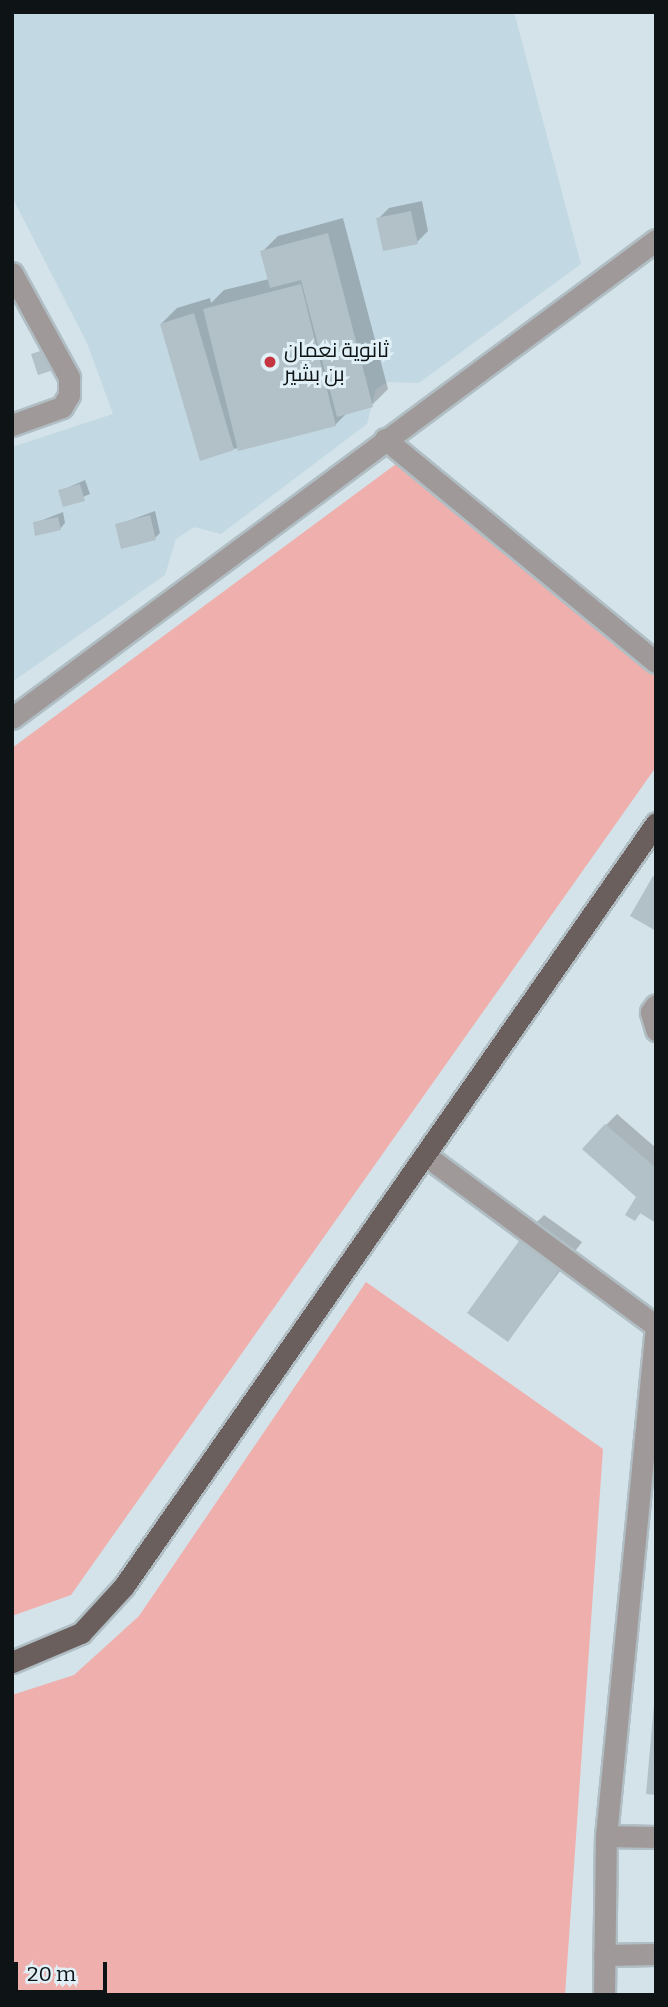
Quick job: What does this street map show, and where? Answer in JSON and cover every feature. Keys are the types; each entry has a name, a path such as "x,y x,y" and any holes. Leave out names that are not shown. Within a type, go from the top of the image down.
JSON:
{"main road":[{"path":"12,1662 81,1633 124,1586 656,824"}],"street":[{"path":"12,718 656,240"},
{"path":"12,273 69,377 69,386 62,407 12,425"},
{"path":"385,439 656,662"},
{"path":"656,1005 651,1012 656,1030"},
{"path":"425,1155 656,1326 650,1451 606,1836 604,1995"},
{"path":"606,1836 656,1837"},
{"path":"604,1955 656,1954"}],"shaded area":[{"name":"ثانوية نعمان بن بشير","path":"12,12 514,12 581,264 419,383 388,382 376,389 367,424 221,534 194,527 176,539 165,575 12,682 12,447 113,414 87,343 12,197"},
{"path":"400,461 656,671 656,767 71,1595 12,1616 12,748"},
{"path":"366,1282 603,1449 565,1995 12,1995 12,1695 74,1675 139,1616"}],"building":[{"path":"411,211 418,244 383,251 376,218"},
{"path":"328,233 373,407 337,417 301,280 270,288 260,251"},
{"path":"301,284 336,426 238,451 203,309"},
{"path":"194,313 234,450 200,461 160,324"},
{"path":"56,346 63,367 38,375 31,354"},
{"path":"80,484 85,501 63,507 58,490"},
{"path":"150,515 156,540 121,549 115,524"},
{"path":"58,517 61,530 35,536 33,522"},
{"path":"653,876 656,878 656,931 630,916"},
{"path":"605,1124 656,1168 656,1223 640,1213 635,1221 625,1215 636,1197 582,1149"},
{"path":"527,1230 567,1259 508,1342 467,1313"},
{"path":"656,1705 656,1795 646,1794"}],"place":[{"name":"ثانوية نعمان بن بشير","path":"270,362"}]}
